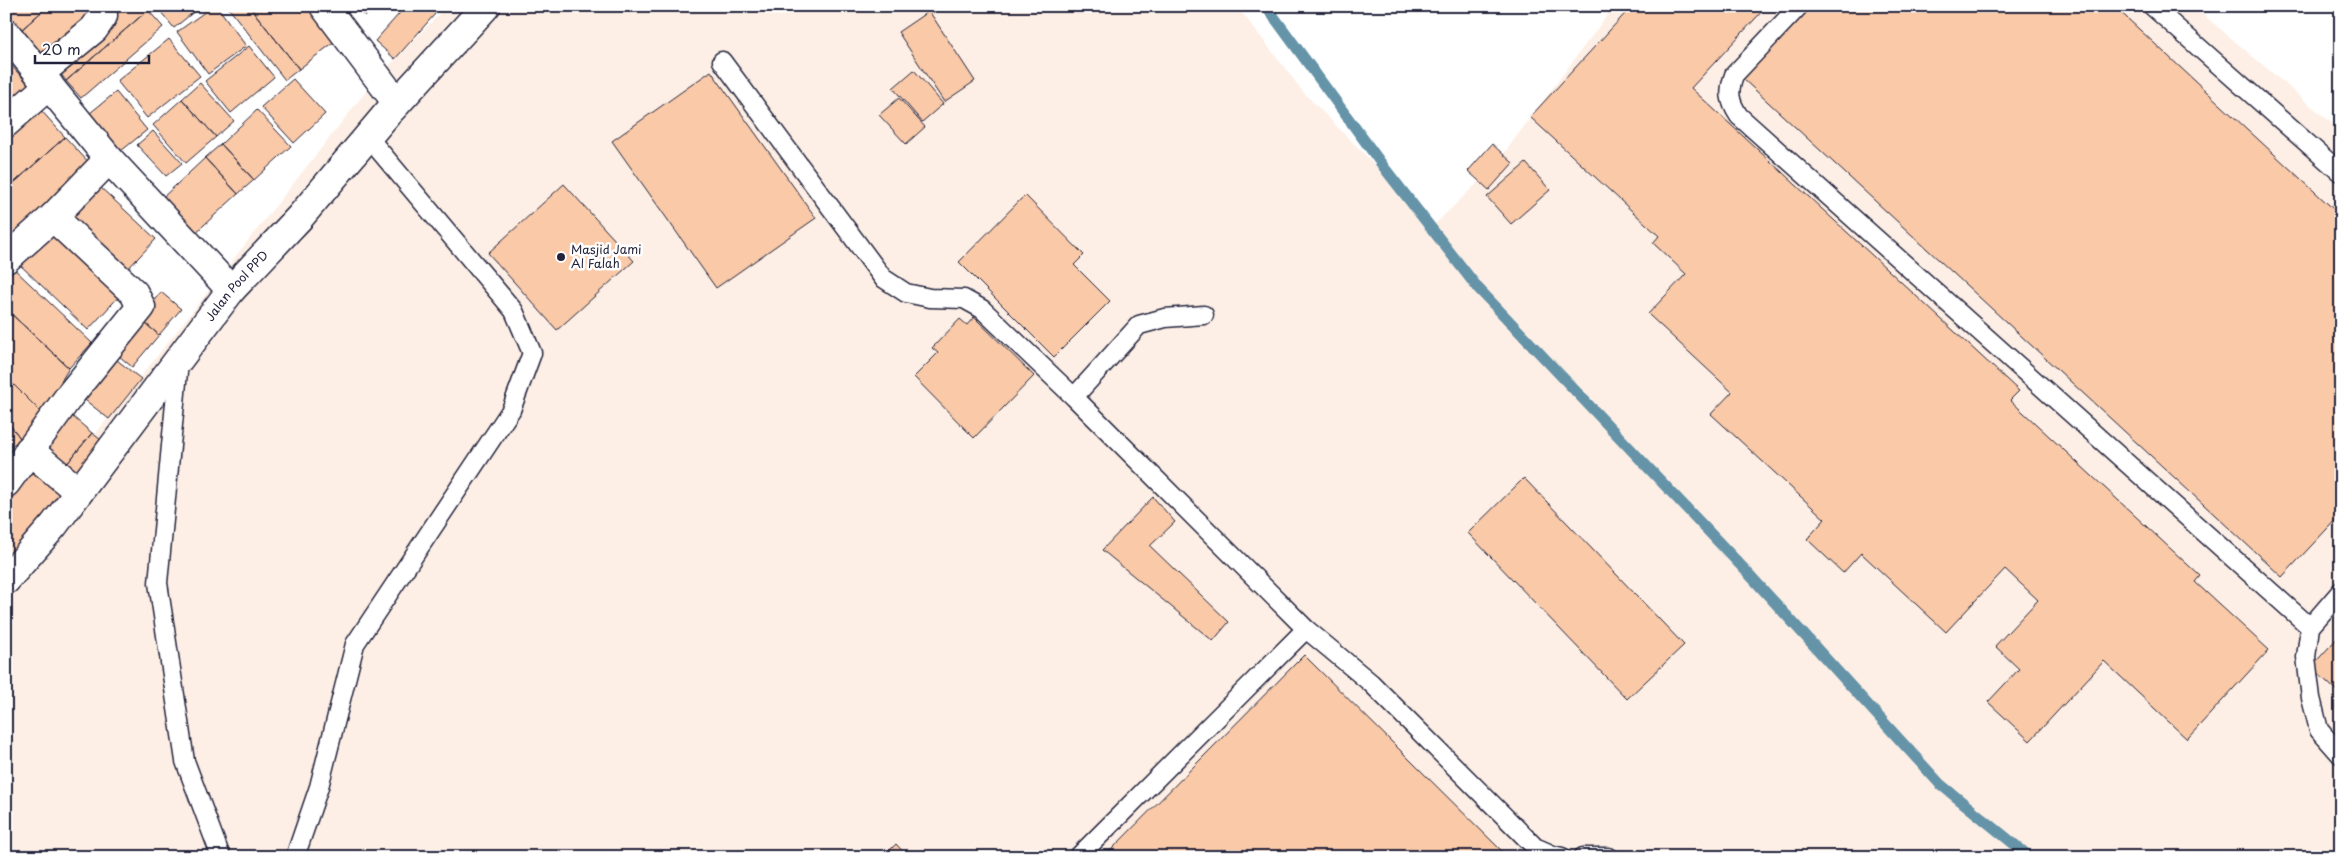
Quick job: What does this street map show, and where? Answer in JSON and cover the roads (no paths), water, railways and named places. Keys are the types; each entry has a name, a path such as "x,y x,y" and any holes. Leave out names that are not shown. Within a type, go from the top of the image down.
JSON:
{"street":[{"path":"6,123 44,79 94,29 103,16 102,6"},
{"path":"324,6 397,103"},
{"name":"Jalan Pool PPD","path":"6,580 79,492 231,290 300,217 397,103 486,6"},
{"path":"6,33 109,159 231,290"},
{"path":"6,259 54,217 109,159"},
{"path":"6,483 70,395 141,307 134,293 54,217"},
{"path":"30,450 79,492"}],"lane":[{"path":"1798,6 1734,75 1729,90 1731,103 1739,116 2310,626"},
{"path":"2152,6 2341,173"},
{"path":"722,62 883,278 906,293 930,298 964,300 982,309 1074,397 1306,629 1371,683 1535,847 1562,857"},
{"path":"295,857 319,786 355,644 512,410 532,353 514,312 368,137"},
{"path":"1074,397 1139,325 1165,318 1204,315"},
{"path":"179,361 158,583 185,760 221,857"},
{"path":"2341,591 2310,626 2306,657 2311,698 2319,730 2341,755"},
{"path":"1078,857 1306,629"},
{"path":"1583,857 1608,857"}],"waterway":[{"path":"1266,6 1386,170 1477,287 1747,572 1940,784 2030,857"}],"place":[{"name":"Masjid Jami Al Falah","path":"561,257"}]}
